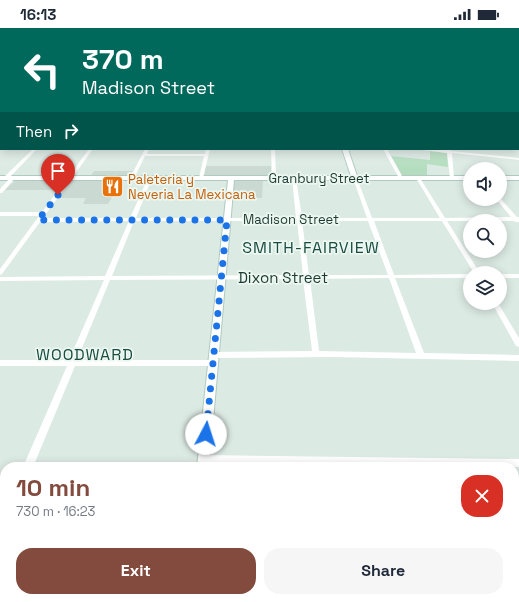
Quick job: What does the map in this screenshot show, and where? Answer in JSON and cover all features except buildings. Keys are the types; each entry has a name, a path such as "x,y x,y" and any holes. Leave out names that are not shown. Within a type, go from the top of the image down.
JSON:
{"street":[{"path":"3,178 34,150"},
{"path":"0,273 91,150"},
{"path":"132,178 146,150"},
{"path":"201,178 208,150"},
{"path":"273,150 274,178"},
{"path":"345,150 421,356"},
{"path":"387,150 401,178"},
{"path":"452,178 449,150 519,159"},
{"path":"144,155 207,155"},
{"name":"Granbury Street","path":"3,178 463,178"},
{"path":"0,192 14,178"},
{"path":"30,462 150,178"},
{"path":"204,462 231,178"},
{"path":"294,178 316,354"},
{"path":"418,178 473,266"},
{"path":"507,178 519,178"},
{"path":"504,206 518,221"},
{"path":"0,214 43,214"},
{"name":"Madison Street","path":"38,220 444,219 518,221"},
{"name":"Dixon Street","path":"0,279 463,276"},
{"path":"507,276 519,276"},
{"path":"499,310 519,344"},
{"path":"0,363 71,363 213,359 316,354 519,358"}],"shaded area":[{"path":"206,166 271,166 271,176 204,176"},
{"path":"49,169 73,170 68,176 43,177"},
{"path":"94,171 133,171 130,176 90,177"},
{"path":"263,179 262,198 232,198 234,180"},
{"path":"16,180 64,181 57,190 5,190"},
{"path":"72,180 122,180 108,204 83,204 86,198 58,198"}],"green space":[{"path":"430,151 447,153 448,167 427,164 427,177 403,177 391,156 430,160"}],"place":[{"name":"Paleteria y Neveria La Mexicana","path":"113,186"}],"district":[{"name":"SMITH-FAIRVIEW","path":"311,247"},
{"name":"WOODWARD","path":"85,354"}],"route":[{"path":"58,195 38,220 227,220 206,434"}]}
